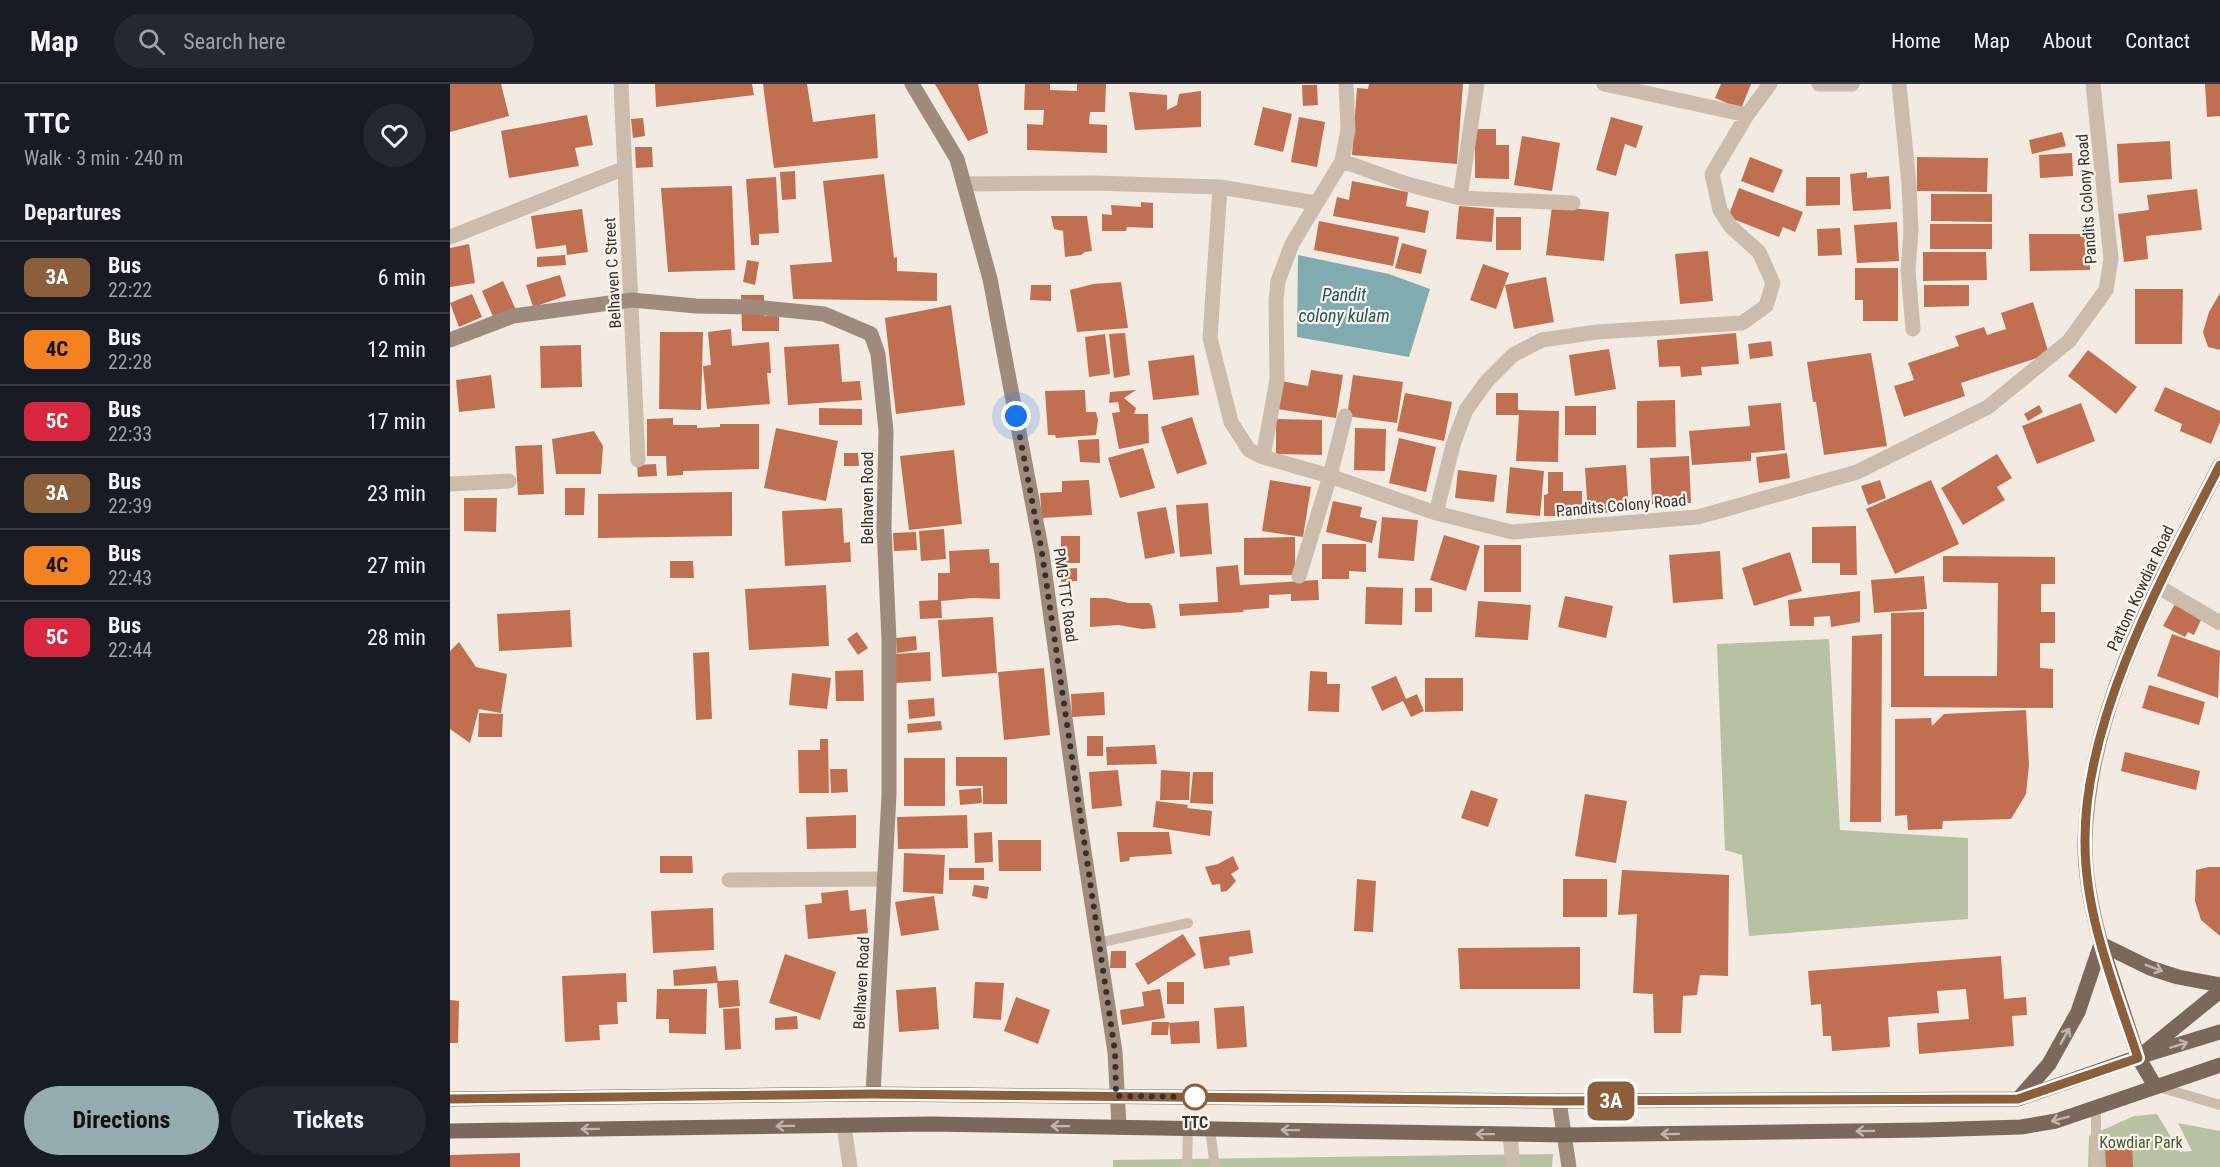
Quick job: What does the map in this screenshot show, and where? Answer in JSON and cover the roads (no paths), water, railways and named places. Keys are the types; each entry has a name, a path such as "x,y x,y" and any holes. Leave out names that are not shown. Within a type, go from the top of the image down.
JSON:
{"main road":[{"path":"2101,944 2150,968 2178,977 2220,985"},
{"path":"2101,944 2138,1058 2155,1086"},
{"path":"2018,1099 2049,1064 2079,1012 2101,944"},
{"path":"2138,1058 2220,991"},
{"path":"450,1099 873,1094 1559,1101 2018,1099 2220,1032"},
{"path":"450,1131 930,1124 1564,1135 1891,1131 2021,1126 2056,1121 2220,1065"}],"street":[{"name":"Belhaven C Street","path":"621,84 638,460"},
{"name":"PMG TTC Road","path":"912,84 957,159 990,279 1042,553 1115,1052 1119,1128"},
{"path":"1220,187 1210,338 1231,422 1249,450 1263,457 1277,380 1278,281 1292,244 1342,161 1348,130 1346,84"},
{"path":"1460,198 1477,84"},
{"path":"1604,84 1747,115"},
{"path":"1436,513 1453,445 1466,410 1487,381 1513,356 1542,340 1597,332 1742,322 1766,306 1773,283 1759,252 1731,227 1720,210 1712,174 1747,115 1770,84"},
{"path":"1819,84 1852,84"},
{"path":"1899,84 1909,183 1911,231 1908,270 1913,329"},
{"name":"Pandits Colony Road","path":"1263,457 1330,476 1436,513 1512,532 1698,517 1857,472 1988,407 2069,341 2106,290 2111,259 2093,84"},
{"path":"1342,161 1407,184 1460,198 1573,203"},
{"path":"450,237 626,168"},
{"path":"964,184 1094,183 1220,187 1316,203"},
{"name":"Belhaven Road","path":"450,340 513,316 632,300 696,306 754,307 824,314 871,334 878,354 886,431 884,526 889,640 889,795 873,1094"},
{"path":"1299,576 1330,476 1345,416"},
{"name":"Pattom Kowdiar Road","path":"2101,944 2092,913 2085,842 2093,762 2109,707 2131,648 2220,465"},
{"path":"450,484 509,481"},
{"path":"2159,587 2220,623"},
{"path":"729,880 884,879"},
{"path":"1559,1101 1569,1167"},
{"path":"844,1125 850,1167"},
{"path":"1510,1134 1513,1167"}],"lane":[{"path":"1098,943 1188,923"},
{"path":"2155,1086 2220,1105"},
{"path":"2096,1108 2096,1167"},
{"path":"1187,1167 1188,1129"},
{"path":"1210,1129 1215,1167"}],"water":[{"name":"Pandit colony kulam","path":"1298,255 1389,274 1430,289 1409,357 1297,337"}],"place":[{"name":"TTC","path":"1195,1097"}],"park label":[{"name":"Kowdiar Park","path":"2141,1142"}]}
